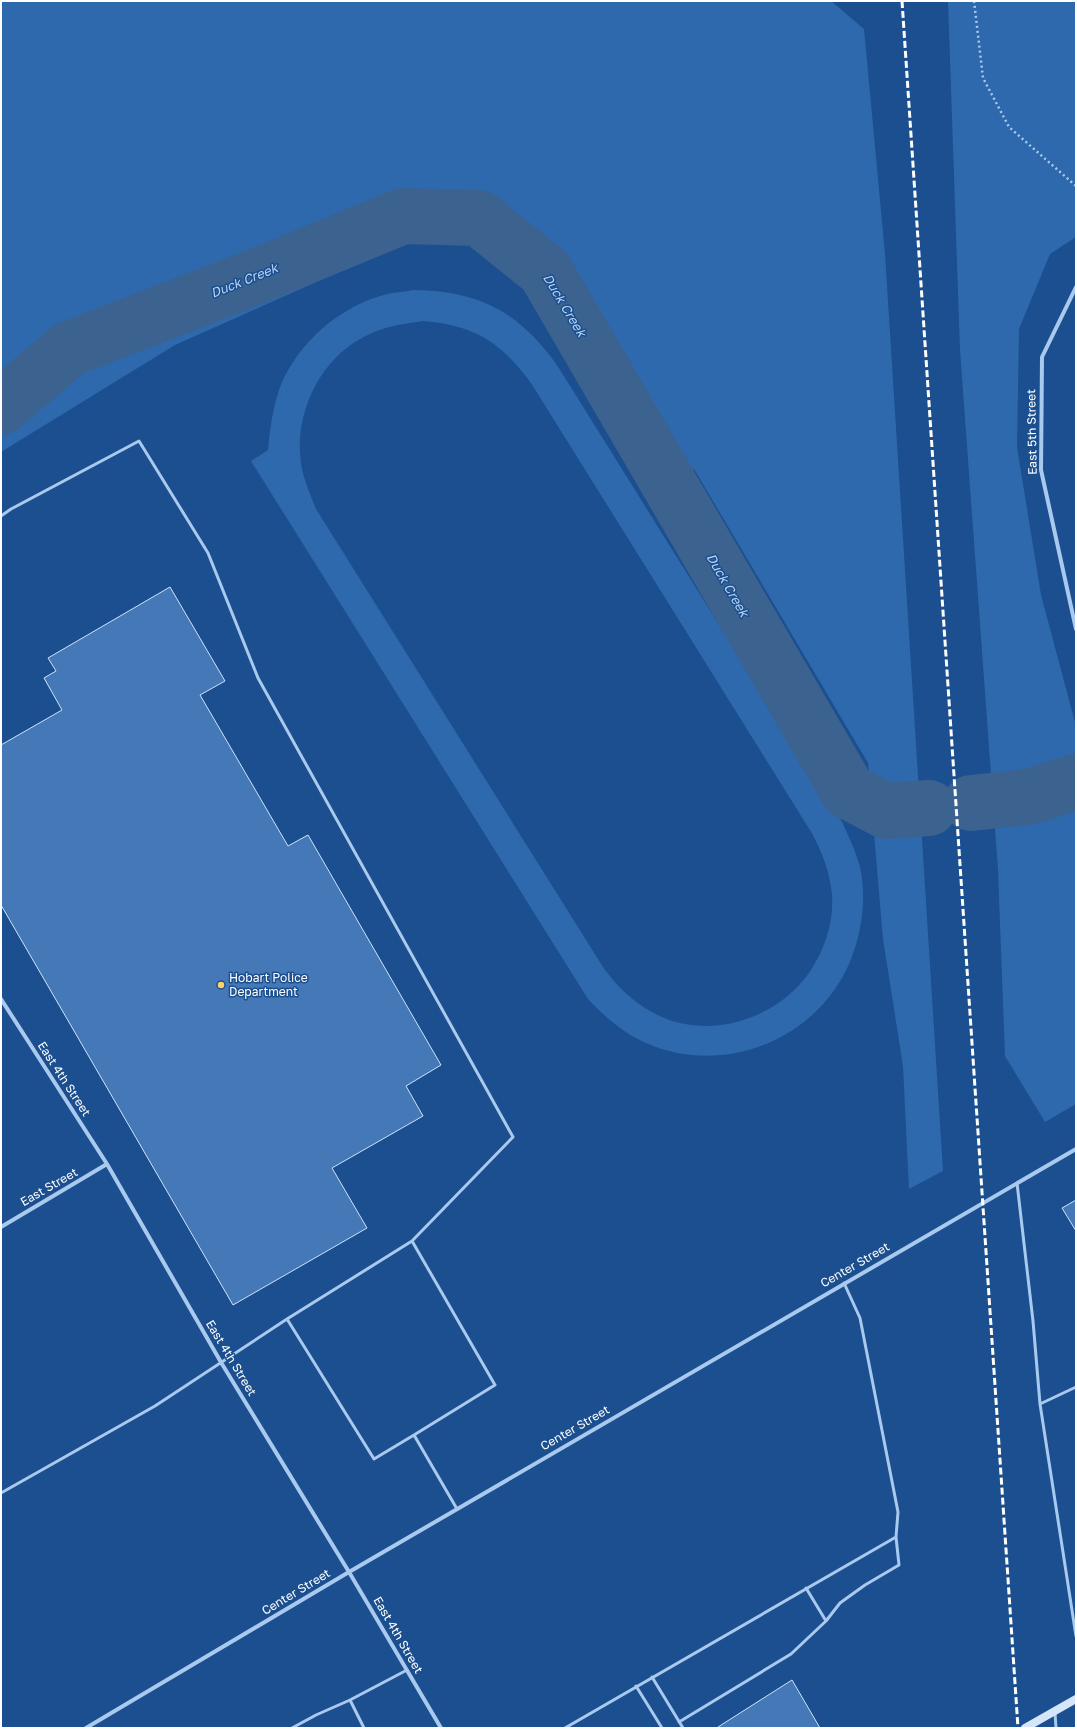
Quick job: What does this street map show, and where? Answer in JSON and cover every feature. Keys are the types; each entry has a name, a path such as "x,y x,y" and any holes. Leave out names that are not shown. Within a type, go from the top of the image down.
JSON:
{"main road":[{"path":"1025,1728 1076,1698"}],"street":[{"name":"East 5th Street","path":"1076,287 1042,357 1040,470 1076,629"},
{"name":"East 4th Street","path":"1,999 107,1164 222,1364 349,1572 441,1728"},
{"name":"Center Street","path":"86,1728 349,1572 1076,1149"},
{"name":"East Street","path":"1,1227 107,1164"}],"lane":[{"path":"1,516 139,441 208,553 258,678 513,1137 412,1241 287,1319 222,1364 155,1406 1,1492"},
{"path":"1017,1183 1033,1320 1040,1404 1076,1636"},
{"path":"287,1319 374,1459 414,1435 495,1384 412,1241"},
{"path":"679,1722 791,1654 826,1622 840,1603 865,1585 899,1565 896,1537 898,1512 860,1318 844,1283"},
{"path":"1040,1404 1076,1387"},
{"path":"414,1435 458,1509"},
{"path":"565,1728 896,1537"},
{"path":"806,1588 826,1622"},
{"path":"292,1728 407,1670"},
{"path":"652,1677 683,1728"},
{"path":"636,1686 662,1728"},
{"path":"350,1700 364,1728"},
{"path":"1054,1711 1056,1728"}],"path":[{"path":"974,1 983,78 1009,127 1076,186"}],"shaded area":[{"path":"1,1 831,1 864,29 885,254 943,1171 909,1189 903,1066 883,939 868,763 694,469 654,491 528,272 478,244 420,236 175,345 1,452"},
{"path":"948,1 1076,1 1076,237 1050,254 1019,329 1017,447 1041,595 1076,726 1076,1104 1045,1122 1005,1056 998,870 960,350"},
{"path":"413,290 437,291 477,300 512,318 542,346 557,365 842,822 852,844 862,877 863,909 860,931 854,951 840,981 821,1006 797,1027 770,1042 740,1052 709,1056 677,1053 638,1039 608,1018 588,999 251,461 268,450 275,402 280,387 298,355 310,341 338,316 354,307 371,299 388,294","holes":["423,321 441,323 472,332 485,338 509,357 531,383 817,842 828,872 832,895 832,915 828,934 816,962 797,988 779,1002 759,1014 738,1022 716,1026 693,1025 671,1021 643,1007 624,992 613,980 603,967 316,509 303,474 300,450 301,431 305,412 311,394 321,377 332,362 346,348 369,334 391,326 415,322"]}],"building":[{"name":"Hobart Police Department","path":"170,587 225,681 200,695 288,846 308,835 441,1065 406,1086 423,1116 332,1168 367,1228 233,1305 1,905 1,745 62,710 44,678 56,671 48,658"},
{"path":"1076,1200 1076,1231 1062,1208"},
{"path":"792,1680 820,1728 718,1727"}],"waterway":[{"name":"Duck Creek","path":"1,407 69,349 260,275 403,216 479,218 545,271 848,791 886,811 929,808"},
{"name":"Duck Creek","path":"971,803 1028,797 1076,782"}],"railway":[{"path":"902,1 1018,1728"}],"place":[{"name":"Hobart Police Department","path":"221,985"}]}
